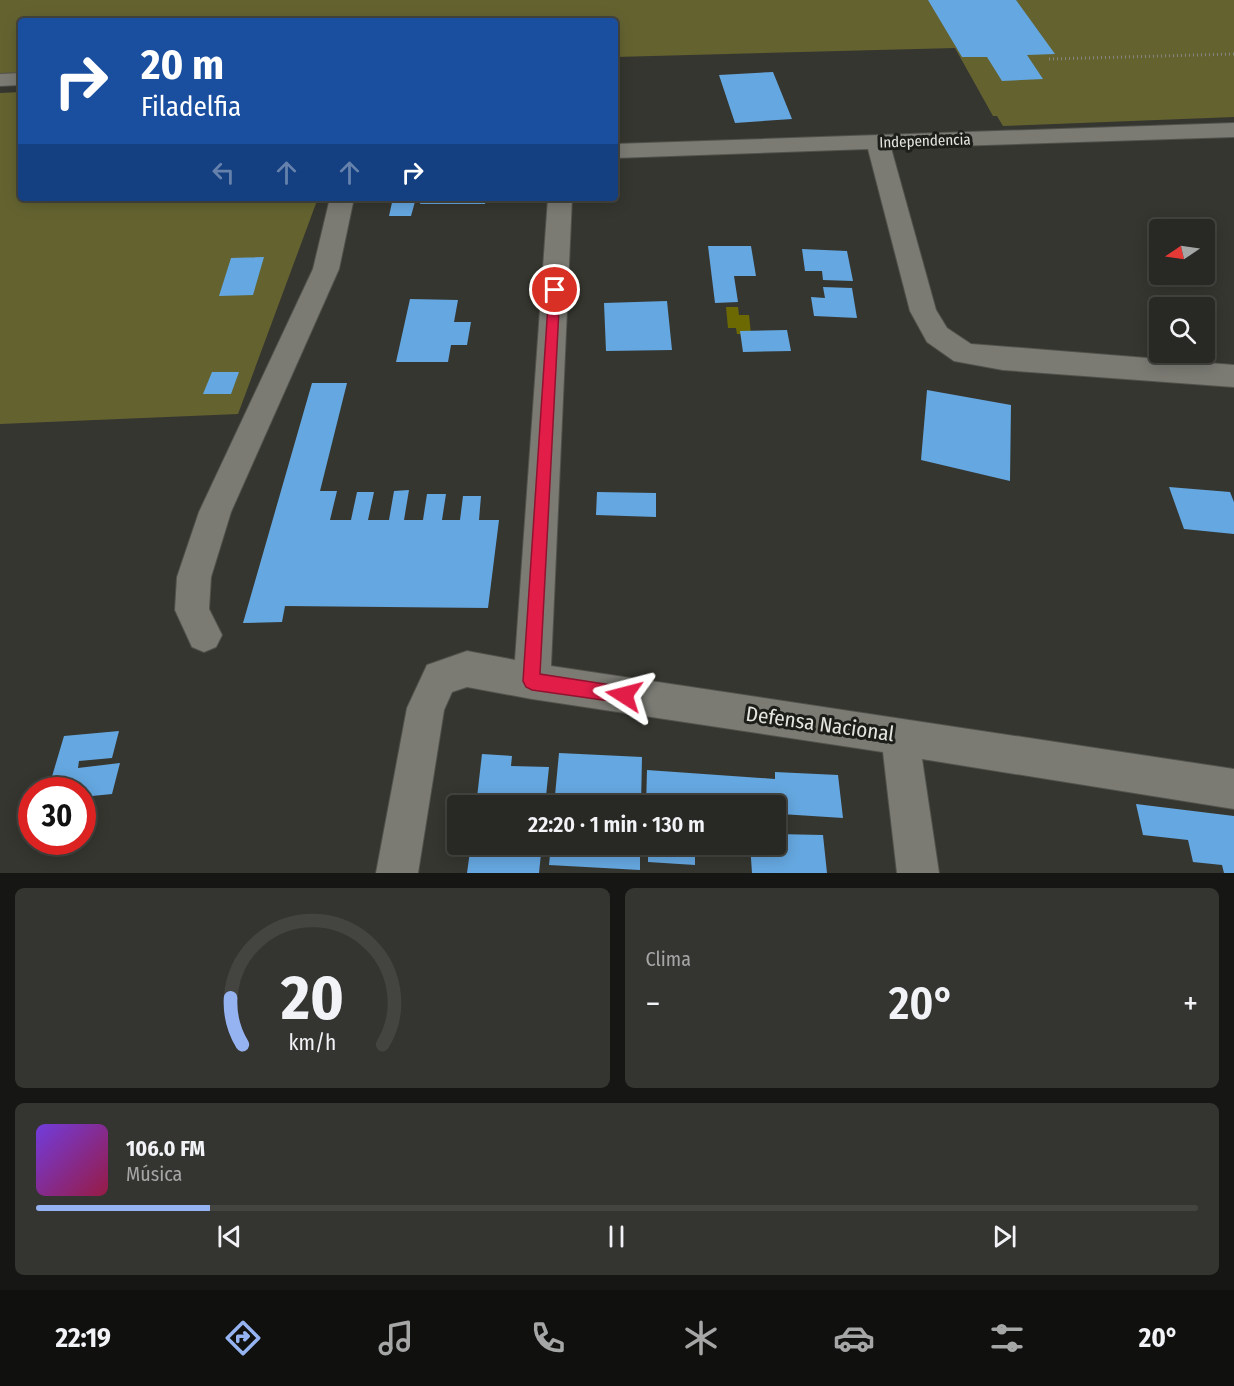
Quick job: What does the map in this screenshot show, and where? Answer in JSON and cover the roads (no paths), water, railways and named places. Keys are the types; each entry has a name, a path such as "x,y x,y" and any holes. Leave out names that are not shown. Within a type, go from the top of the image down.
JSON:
{"street":[{"path":"0,80 18,79"},
{"name":"Independencia","path":"618,151 1234,129"},
{"path":"878,142 923,311 937,335 964,354 1003,359 1234,376"},
{"path":"204,635 192,610 195,577 215,512 326,269 341,201"},
{"path":"532,681 560,201"},
{"name":"Defensa Nacional","path":"397,873 426,708 440,678 467,669 532,681 1234,789"},
{"path":"900,736 918,873"}]}
